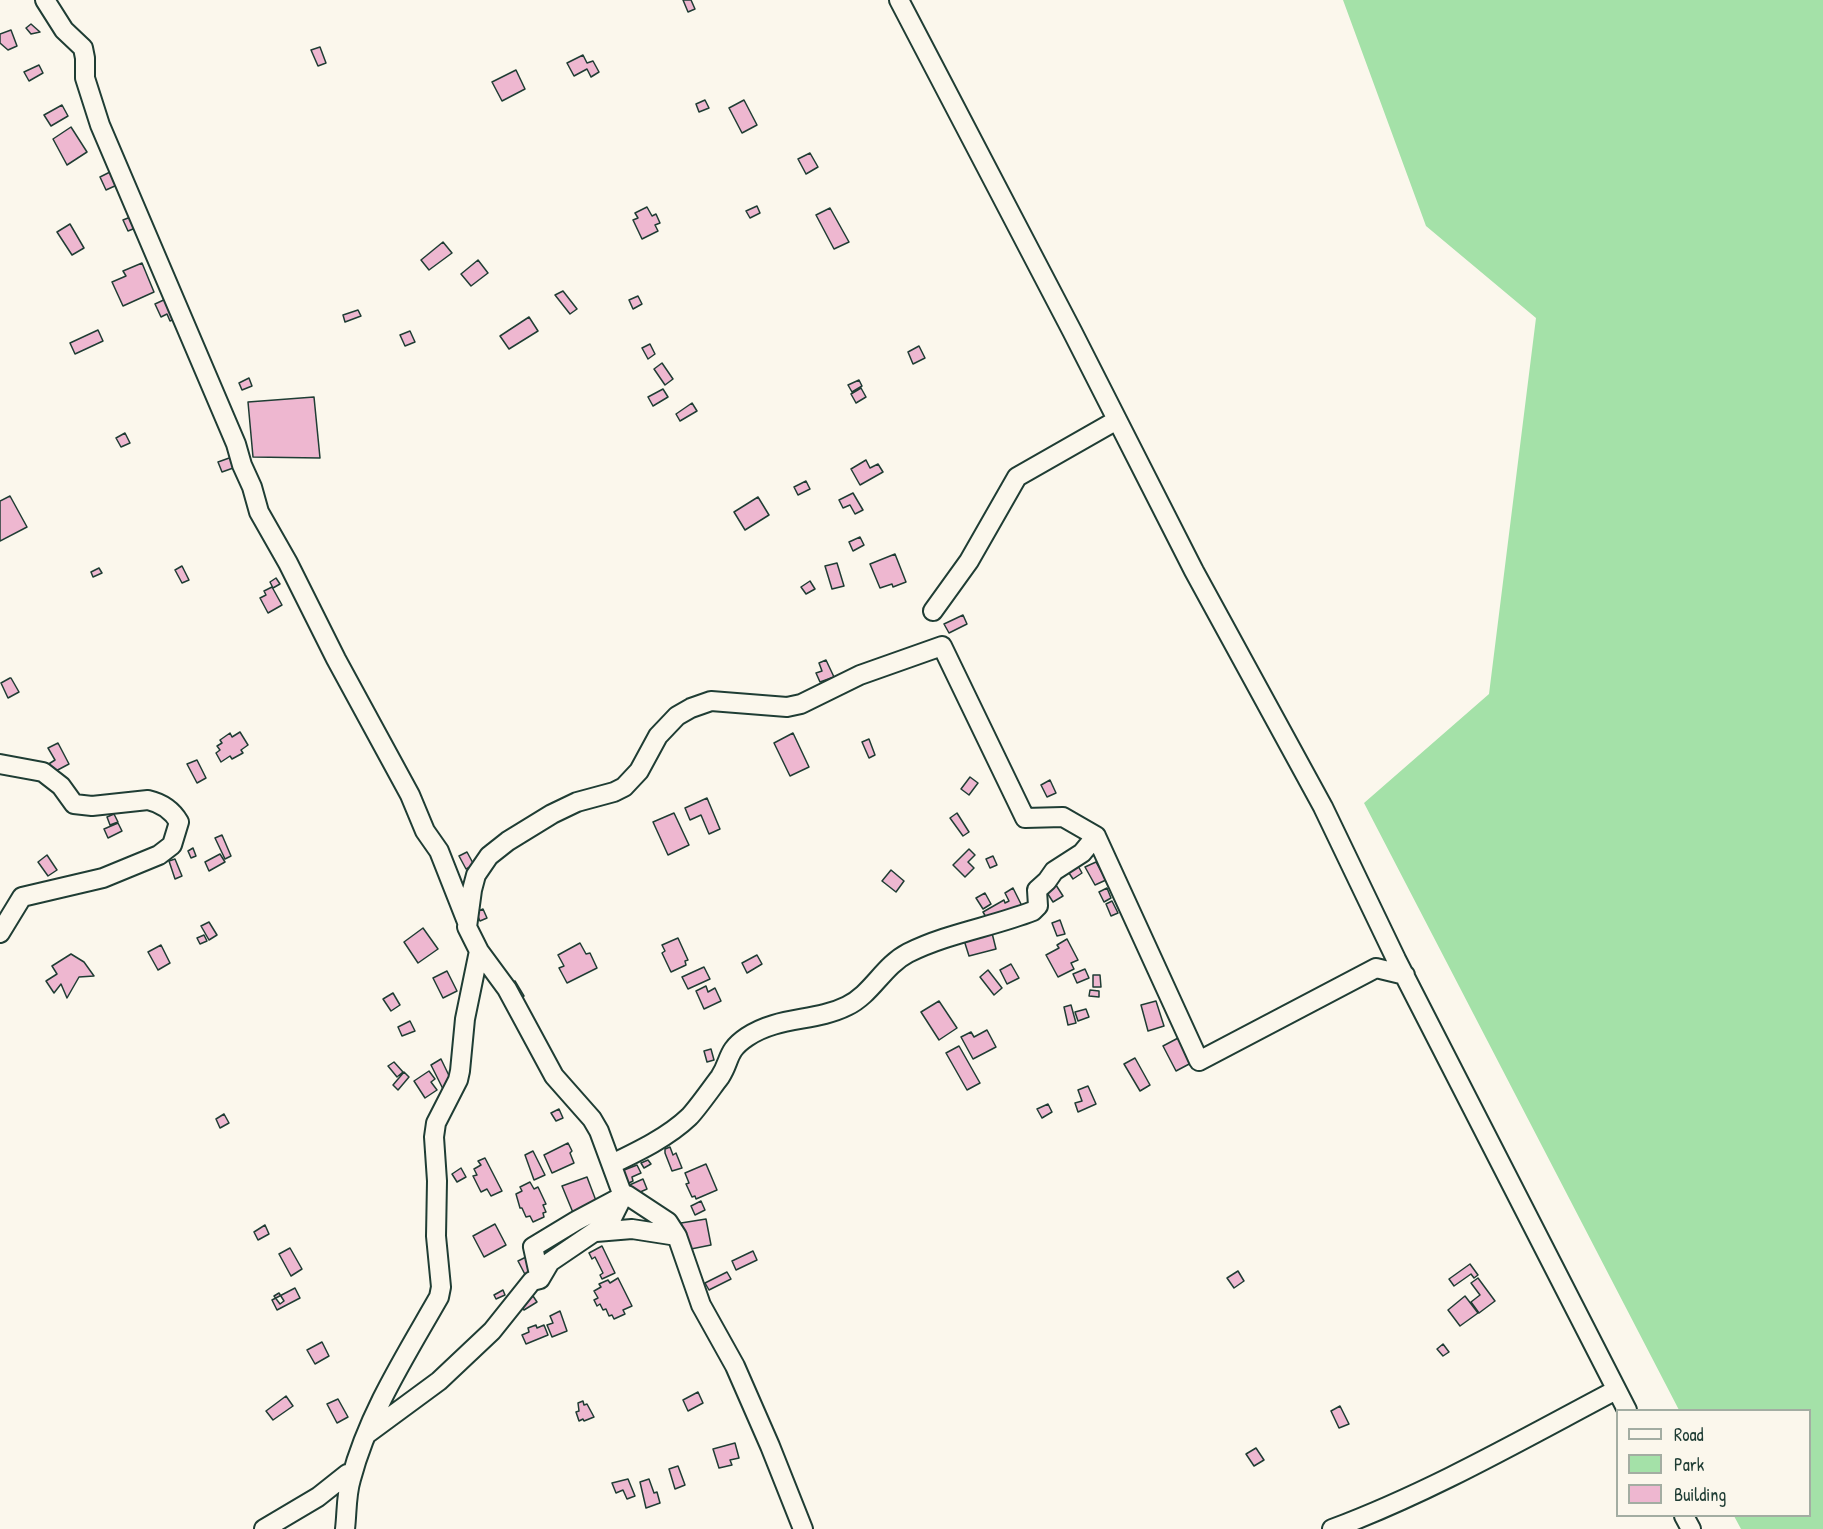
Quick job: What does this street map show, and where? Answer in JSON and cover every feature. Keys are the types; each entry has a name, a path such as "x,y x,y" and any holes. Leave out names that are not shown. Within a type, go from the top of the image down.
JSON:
{"street":[{"path":"45,0 64,30 83,48 85,78 100,124 236,444 259,512 405,785 425,831 439,850 468,923"},
{"path":"900,0 1194,571 1323,807 1405,975 1626,1409"},
{"path":"933,610 969,561 1017,477 1117,420"},
{"path":"366,1436 439,1381 492,1331 532,1281 540,1279 550,1262 596,1232 613,1216 623,1196 602,1137 592,1119 554,1076 507,989 479,951 467,927 472,890 476,875 489,856 508,841 577,802 624,787 639,771 657,736 677,716 691,708 711,701 787,707 801,704 860,675 942,646 1025,818 1063,817 1096,836 1199,1061 1376,968 1405,975"},
{"path":"0,764 43,772 61,786 74,804 92,806 148,800 169,810 179,822 172,845 159,855 103,878 22,897 0,933"},
{"path":"612,1164 638,1151 691,1116 721,1075 730,1052 747,1037 789,1020 813,1017 849,1006 864,995 882,973 908,953 956,933 1033,911 1038,906 1037,890 1054,871 1082,853 1096,836"},
{"path":"345,1529 350,1479 366,1436 378,1407 439,1297 441,1287 436,1236 434,1137 436,1123 458,1080 465,1019 479,951"},
{"path":"540,1279 533,1248 576,1221 623,1196 627,1195 665,1220 676,1236 701,1305 740,1376 803,1529"},
{"path":"596,1232 632,1229 676,1236"},
{"path":"1332,1529 1377,1512 1444,1481 1616,1390"},
{"path":"264,1529 318,1497 347,1474"}],"green space":[{"path":"1343,0 1823,0 1823,1529 1741,1529 1735,1517 1811,1517 1811,1409 1678,1409 1364,803 1489,694 1536,318 1426,226"}],"building":[{"path":"683,0 691,0 695,9 688,12"},
{"path":"31,24 40,32 31,34 26,28"},
{"path":"11,30 17,46 8,50 0,43 0,34"},
{"path":"320,47 326,63 318,66 311,50"},
{"path":"583,55 587,63 593,61 599,72 591,77 587,69 574,76 567,63"},
{"path":"39,65 43,73 29,81 24,72"},
{"path":"516,70 525,89 502,101 492,82"},
{"path":"705,100 709,108 699,112 696,104"},
{"path":"744,100 757,125 742,133 729,108"},
{"path":"62,105 68,116 51,126 44,115"},
{"path":"71,127 87,152 67,165 53,139"},
{"path":"810,153 818,167 806,174 798,159"},
{"path":"110,172 117,185 106,190 100,177"},
{"path":"757,206 760,213 750,218 746,211"},
{"path":"647,207 652,216 656,214 660,223 655,225 658,231 642,239 633,220 638,218 635,213"},
{"path":"830,208 849,242 834,249 816,215"},
{"path":"133,216 138,227 128,231 123,220"},
{"path":"70,224 84,248 72,255 57,232"},
{"path":"443,242 452,253 429,270 421,260"},
{"path":"478,260 488,273 471,286 461,274"},
{"path":"142,263 154,292 123,306 112,282 126,276 123,271"},
{"path":"563,291 577,309 570,314 555,295"},
{"path":"638,296 642,304 633,309 629,300"},
{"path":"170,297 179,317 170,321 167,314 161,317 155,304"},
{"path":"358,310 361,316 345,322 343,315"},
{"path":"529,317 538,331 509,349 500,336"},
{"path":"98,330 103,341 75,354 70,343"},
{"path":"410,331 415,342 405,346 400,335"},
{"path":"650,344 655,354 648,359 642,348"},
{"path":"919,346 925,358 913,364 908,352"},
{"path":"662,363 673,379 665,385 654,369"},
{"path":"249,378 252,386 242,390 239,383"},
{"path":"859,380 862,386 852,392 848,385"},
{"path":"861,388 866,397 856,403 851,394"},
{"path":"663,389 668,397 653,406 648,397"},
{"path":"314,397 320,458 253,457 248,402"},
{"path":"692,403 697,411 680,421 676,414"},
{"path":"125,433 130,443 121,447 116,438"},
{"path":"232,457 236,467 222,472 218,462"},
{"path":"866,460 870,468 878,464 883,472 860,485 851,469"},
{"path":"806,481 810,489 798,495 794,487"},
{"path":"853,493 863,510 855,514 850,505 843,508 839,500"},
{"path":"10,496 27,527 0,541 0,501"},
{"path":"758,497 769,515 745,530 734,512"},
{"path":"860,537 864,545 853,551 849,542"},
{"path":"895,554 906,582 893,587 892,584 880,588 870,564"},
{"path":"837,563 844,586 832,589 825,566"},
{"path":"182,566 189,580 182,583 175,570"},
{"path":"99,568 102,573 93,577 91,572"},
{"path":"276,578 280,584 273,588 270,582"},
{"path":"810,581 815,589 806,594 801,587"},
{"path":"272,587 282,605 268,613 260,598 266,595 264,591"},
{"path":"963,615 967,624 949,633 944,624"},
{"path":"826,660 834,677 820,682 816,673 822,671 819,663"},
{"path":"11,678 19,692 8,698 1,683"},
{"path":"240,732 248,745 241,750 243,753 232,759 230,756 221,762 216,753 220,750 217,746 222,743 220,740 230,733 232,737"},
{"path":"793,733 809,767 790,776 774,743"},
{"path":"869,739 875,755 869,758 862,742"},
{"path":"58,743 69,764 52,773 47,765 55,760 48,748"},
{"path":"197,760 206,778 197,783 187,764"},
{"path":"970,777 978,783 969,795 961,789"},
{"path":"1050,780 1056,793 1047,797 1041,785"},
{"path":"707,798 720,829 709,834 701,815 690,820 685,808"},
{"path":"674,813 689,845 668,855 653,822"},
{"path":"957,813 969,832 963,836 950,818"},
{"path":"114,814 118,822 110,825 107,817"},
{"path":"118,823 122,831 108,838 104,829"},
{"path":"222,835 231,856 225,859 215,838"},
{"path":"193,848 196,856 191,858 188,851"},
{"path":"969,849 975,855 968,862 974,868 965,877 953,865"},
{"path":"467,852 474,865 466,869 459,856"},
{"path":"220,854 225,862 209,871 205,862"},
{"path":"47,855 57,870 48,876 38,862"},
{"path":"993,856 997,865 990,868 986,859"},
{"path":"175,859 182,876 175,879 169,861"},
{"path":"1096,862 1106,880 1095,885 1085,867"},
{"path":"1077,864 1082,873 1073,879 1067,870"},
{"path":"891,870 904,881 896,892 882,881"},
{"path":"1054,882 1063,896 1053,902 1044,888"},
{"path":"1013,888 1022,906 990,924 983,912 1004,900 1005,903 1009,901 1005,893"},
{"path":"1107,888 1111,898 1104,902 1099,892"},
{"path":"985,893 991,904 983,909 976,898"},
{"path":"1112,901 1118,913 1111,916 1106,904"},
{"path":"483,909 487,918 480,921 476,912"},
{"path":"1060,920 1065,934 1057,936 1052,923"},
{"path":"209,922 217,935 209,940 201,926"},
{"path":"423,928 438,949 418,963 404,942"},
{"path":"991,929 996,949 969,956 963,937"},
{"path":"204,935 207,941 200,944 197,938"},
{"path":"678,938 688,960 685,961 686,965 671,972 662,953 665,951 662,945"},
{"path":"1067,939 1078,960 1071,963 1074,969 1058,977 1046,955 1059,948 1057,945"},
{"path":"580,943 586,954 590,953 597,968 567,983 559,968 564,966 558,955"},
{"path":"161,945 170,963 158,970 148,952"},
{"path":"71,954 84,962 94,976 79,977 67,998 61,984 54,993 46,981 57,974 52,966"},
{"path":"757,955 762,964 747,973 742,963"},
{"path":"1011,964 1019,978 1007,984 1000,970"},
{"path":"704,967 710,979 688,989 682,977"},
{"path":"1085,969 1089,978 1077,983 1073,974"},
{"path":"988,970 1002,988 994,995 980,977"},
{"path":"447,971 457,991 443,998 433,978"},
{"path":"1093,975 1100,975 1101,987 1093,987"},
{"path":"515,981 524,996 515,1001 506,986"},
{"path":"706,986 708,992 715,988 721,1001 704,1009 696,991"},
{"path":"1090,990 1099,991 1099,997 1089,996"},
{"path":"393,993 400,1005 391,1011 383,999"},
{"path":"939,1001 957,1028 939,1040 921,1012"},
{"path":"1156,1001 1164,1026 1148,1031 1141,1005"},
{"path":"1071,1005 1076,1023 1068,1025 1064,1007"},
{"path":"1086,1009 1089,1017 1078,1021 1075,1012"},
{"path":"410,1021 415,1031 402,1036 398,1027"},
{"path":"987,1030 996,1047 973,1059 961,1037 971,1032 974,1037"},
{"path":"1180,1037 1193,1062 1176,1071 1163,1046"},
{"path":"959,1046 980,1083 967,1090 946,1053"},
{"path":"711,1049 714,1060 707,1062 704,1051"},
{"path":"1135,1058 1150,1085 1140,1091 1124,1064"},
{"path":"441,1059 455,1088 445,1093 431,1065"},
{"path":"394,1062 403,1072 397,1077 388,1066"},
{"path":"429,1071 435,1079 431,1082 437,1090 425,1098 414,1081"},
{"path":"404,1072 409,1077 398,1090 393,1085"},
{"path":"1088,1086 1096,1104 1078,1112 1075,1103 1082,1101 1078,1090"},
{"path":"1048,1104 1052,1112 1042,1118 1037,1109"},
{"path":"559,1109 563,1118 556,1121 551,1113"},
{"path":"224,1114 229,1123 220,1128 216,1119"},
{"path":"568,1143 574,1163 552,1173 544,1155"},
{"path":"670,1147 673,1155 676,1153 682,1168 672,1171 665,1153 665,1149"},
{"path":"533,1151 545,1175 534,1180 525,1155"},
{"path":"485,1158 502,1191 491,1196 487,1189 481,1192 473,1176 477,1175 474,1169 481,1165 478,1161"},
{"path":"648,1160 651,1164 644,1168 641,1163"},
{"path":"706,1164 717,1190 696,1199 695,1196 692,1197 686,1184 689,1183 685,1173"},
{"path":"637,1165 641,1173 632,1177 633,1181 625,1185 619,1172"},
{"path":"461,1168 466,1177 457,1182 452,1174"},
{"path":"587,1177 598,1206 574,1215 562,1186"},
{"path":"643,1179 647,1189 629,1197 625,1187"},
{"path":"530,1182 534,1189 538,1187 546,1204 543,1205 546,1212 543,1213 544,1217 533,1222 530,1216 526,1217 520,1208 516,1194 522,1191 520,1187"},
{"path":"701,1201 705,1210 695,1215 691,1206"},
{"path":"706,1219 711,1245 686,1250 681,1223"},
{"path":"495,1224 506,1245 484,1257 473,1236"},
{"path":"265,1225 269,1234 258,1240 254,1232"},
{"path":"602,1246 615,1273 602,1279 600,1275 603,1273 595,1257 592,1259 589,1253"},
{"path":"290,1248 302,1269 291,1276 279,1254"},
{"path":"753,1251 757,1260 736,1270 732,1261"},
{"path":"528,1256 540,1279 530,1284 518,1261"},
{"path":"1470,1264 1478,1275 1474,1278 1471,1274 1454,1286 1449,1279"},
{"path":"1238,1271 1244,1281 1234,1288 1227,1278"},
{"path":"727,1272 731,1279 709,1290 705,1283"},
{"path":"618,1278 632,1306 623,1310 625,1314 614,1319 612,1315 609,1316 606,1309 603,1310 600,1304 597,1306 594,1300 598,1298 594,1291 601,1287 599,1284 608,1280 610,1283"},
{"path":"1478,1278 1495,1301 1479,1313 1471,1302 1480,1295 1471,1283"},
{"path":"295,1288 300,1298 277,1310 272,1300"},
{"path":"503,1290 505,1295 496,1299 494,1295"},
{"path":"279,1293 284,1301 280,1304 274,1296"},
{"path":"533,1296 537,1302 524,1310 520,1304"},
{"path":"1465,1296 1478,1313 1460,1326 1448,1310"},
{"path":"560,1311 567,1331 552,1337 547,1325 553,1323 550,1316"},
{"path":"536,1325 537,1328 544,1325 548,1335 526,1344 522,1335 529,1332 528,1328"},
{"path":"322,1342 329,1356 315,1364 307,1350"},
{"path":"1443,1344 1449,1352 1443,1356 1437,1349"},
{"path":"698,1392 703,1403 688,1411 683,1400"},
{"path":"286,1396 293,1406 273,1420 266,1411"},
{"path":"338,1399 348,1417 337,1423 327,1404"},
{"path":"583,1401 594,1417 579,1421 576,1412 579,1411 578,1403"},
{"path":"1340,1406 1349,1424 1339,1428 1331,1411"},
{"path":"735,1443 739,1458 730,1460 732,1465 719,1468 713,1449"},
{"path":"1256,1448 1264,1460 1254,1466 1246,1454"},
{"path":"678,1466 685,1485 675,1489 669,1469"},
{"path":"628,1479 635,1496 627,1499 623,1490 616,1493 612,1483"},
{"path":"649,1479 654,1493 657,1492 660,1503 646,1508 640,1482"}]}
